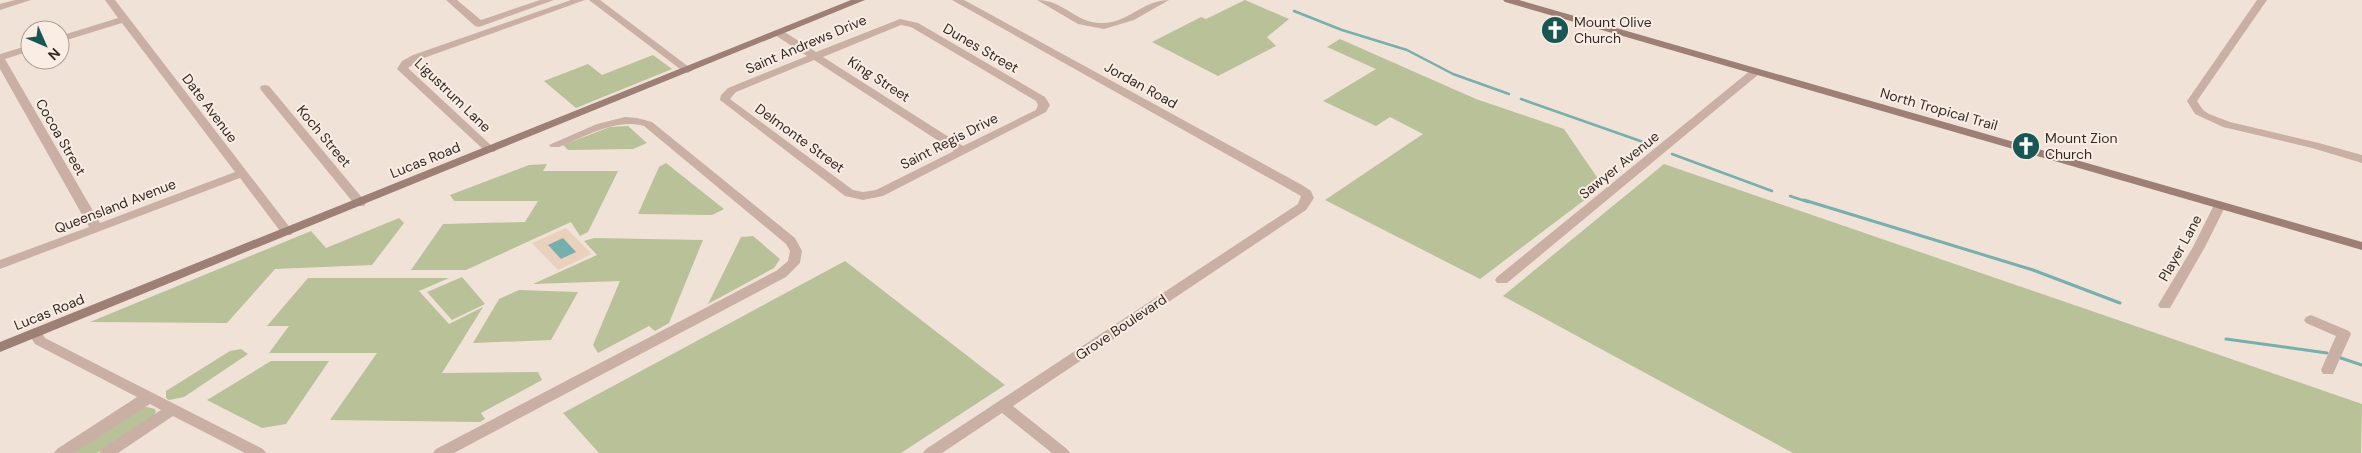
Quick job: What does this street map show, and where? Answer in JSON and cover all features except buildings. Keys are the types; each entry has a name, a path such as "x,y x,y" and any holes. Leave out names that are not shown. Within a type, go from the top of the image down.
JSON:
{"street":[{"path":"0,8 26,0"},
{"name":"Date Avenue","path":"110,0 240,174 287,232"},
{"path":"451,0 479,24 549,0"},
{"name":"Ligustrum Lane","path":"490,150 402,69 406,63 417,57 580,0"},
{"path":"594,0 688,70"},
{"name":"Lucas Road","path":"0,348 860,0"},
{"name":"Jordan Road","path":"957,0 1298,188 1308,198"},
{"path":"1042,0 1086,23 1100,26 1120,22 1164,0"},
{"name":"North Tropical Trail","path":"1508,0 2362,246"},
{"path":"2262,0 2192,101 2195,107 2205,116 2227,125 2315,145 2362,159"},
{"path":"70,36 124,19"},
{"name":"Saint Andrews Drive","path":"725,97 732,90 900,22"},
{"name":"Dunes Street","path":"900,22 914,25 1040,99 1044,105"},
{"name":"King Street","path":"779,33 962,151"},
{"path":"0,59 20,52"},
{"name":"Cocoa Street","path":"0,59 97,229"},
{"name":"Sawyer Avenue","path":"1502,280 1754,72"},
{"name":"Koch Street","path":"265,88 360,203"},
{"name":"Delmonte Street","path":"725,97 727,103 849,193 863,196"},
{"name":"Saint Regis Drive","path":"863,196 879,193 1040,112 1044,105"},
{"path":"441,453 781,274 794,263 797,256 795,246 791,241 648,124 631,120 617,122 555,145"},
{"name":"Queensland Avenue","path":"0,265 240,174"},
{"name":"Grove Boulevard","path":"931,453 1302,207 1308,198"},
{"name":"Player Lane","path":"2165,305 2199,248 2220,205"},
{"path":"2311,320 2344,334 2328,370"},
{"path":"36,333 40,342 258,453"},
{"path":"62,453 148,398"},
{"path":"1003,406 1062,453"},
{"path":"107,453 174,409"}],"green space":[{"path":"1245,0 1289,19 1267,37 1276,46 1218,76 1152,42 1201,17 1206,19"},
{"path":"1340,39 1476,99 1564,129 1603,186 1480,279 1325,200 1423,134 1390,117 1376,126 1323,101 1376,69 1327,47"},
{"path":"653,55 672,69 576,108 544,81 588,64 602,75"},
{"path":"628,126 647,143 633,149 568,150 563,145 610,127"},
{"path":"666,163 724,209 712,215 638,214 659,167"},
{"path":"547,164 543,171 618,171 588,232 580,236 571,222 466,270 411,270 443,224 525,222 538,201 454,201 450,195 529,165"},
{"path":"1664,164 2362,404 2361,453 1793,453 1503,296"},
{"path":"399,218 404,223 372,265 275,269 227,323 90,322 311,231 326,248"},
{"path":"753,236 780,259 774,268 708,304 741,237"},
{"path":"594,238 703,240 669,323 655,331 649,326 598,353 593,345 620,281 533,284 597,255 584,241"},
{"path":"845,261 1005,385 901,453 599,453 563,413"},
{"path":"462,277 485,304 452,320 427,292"},
{"path":"308,278 449,278 419,291 449,324 483,307 442,373 538,372 542,380 481,413 485,419 480,422 330,420 377,353 269,353 289,326 267,326"},
{"path":"519,290 578,292 551,340 473,343 499,299"},
{"path":"241,349 248,354 184,397 169,400 166,398 166,391 230,351"},
{"path":"271,361 329,361 286,424 262,428 207,400"},
{"path":"140,408 155,409 156,412 153,417 97,453 70,453"}],"shaded area":[{"path":"566,228 592,254 558,270 532,243"}],"water":[{"path":"563,238 576,252 561,259 548,245"}],"waterway":[{"path":"1294,11 1342,30 1407,50 1453,74 1509,94"},
{"path":"1521,99 1646,143"},
{"path":"1672,154 1772,191"},
{"path":"1790,196 1808,202"},
{"path":"1804,200 2033,270 2120,303"},
{"path":"2226,339 2327,353"},
{"path":"2338,357 2362,365"}],"place":[{"name":"Mount Olive Church","path":"1555,30"},
{"name":"Mount Zion Church","path":"2026,146"}]}
